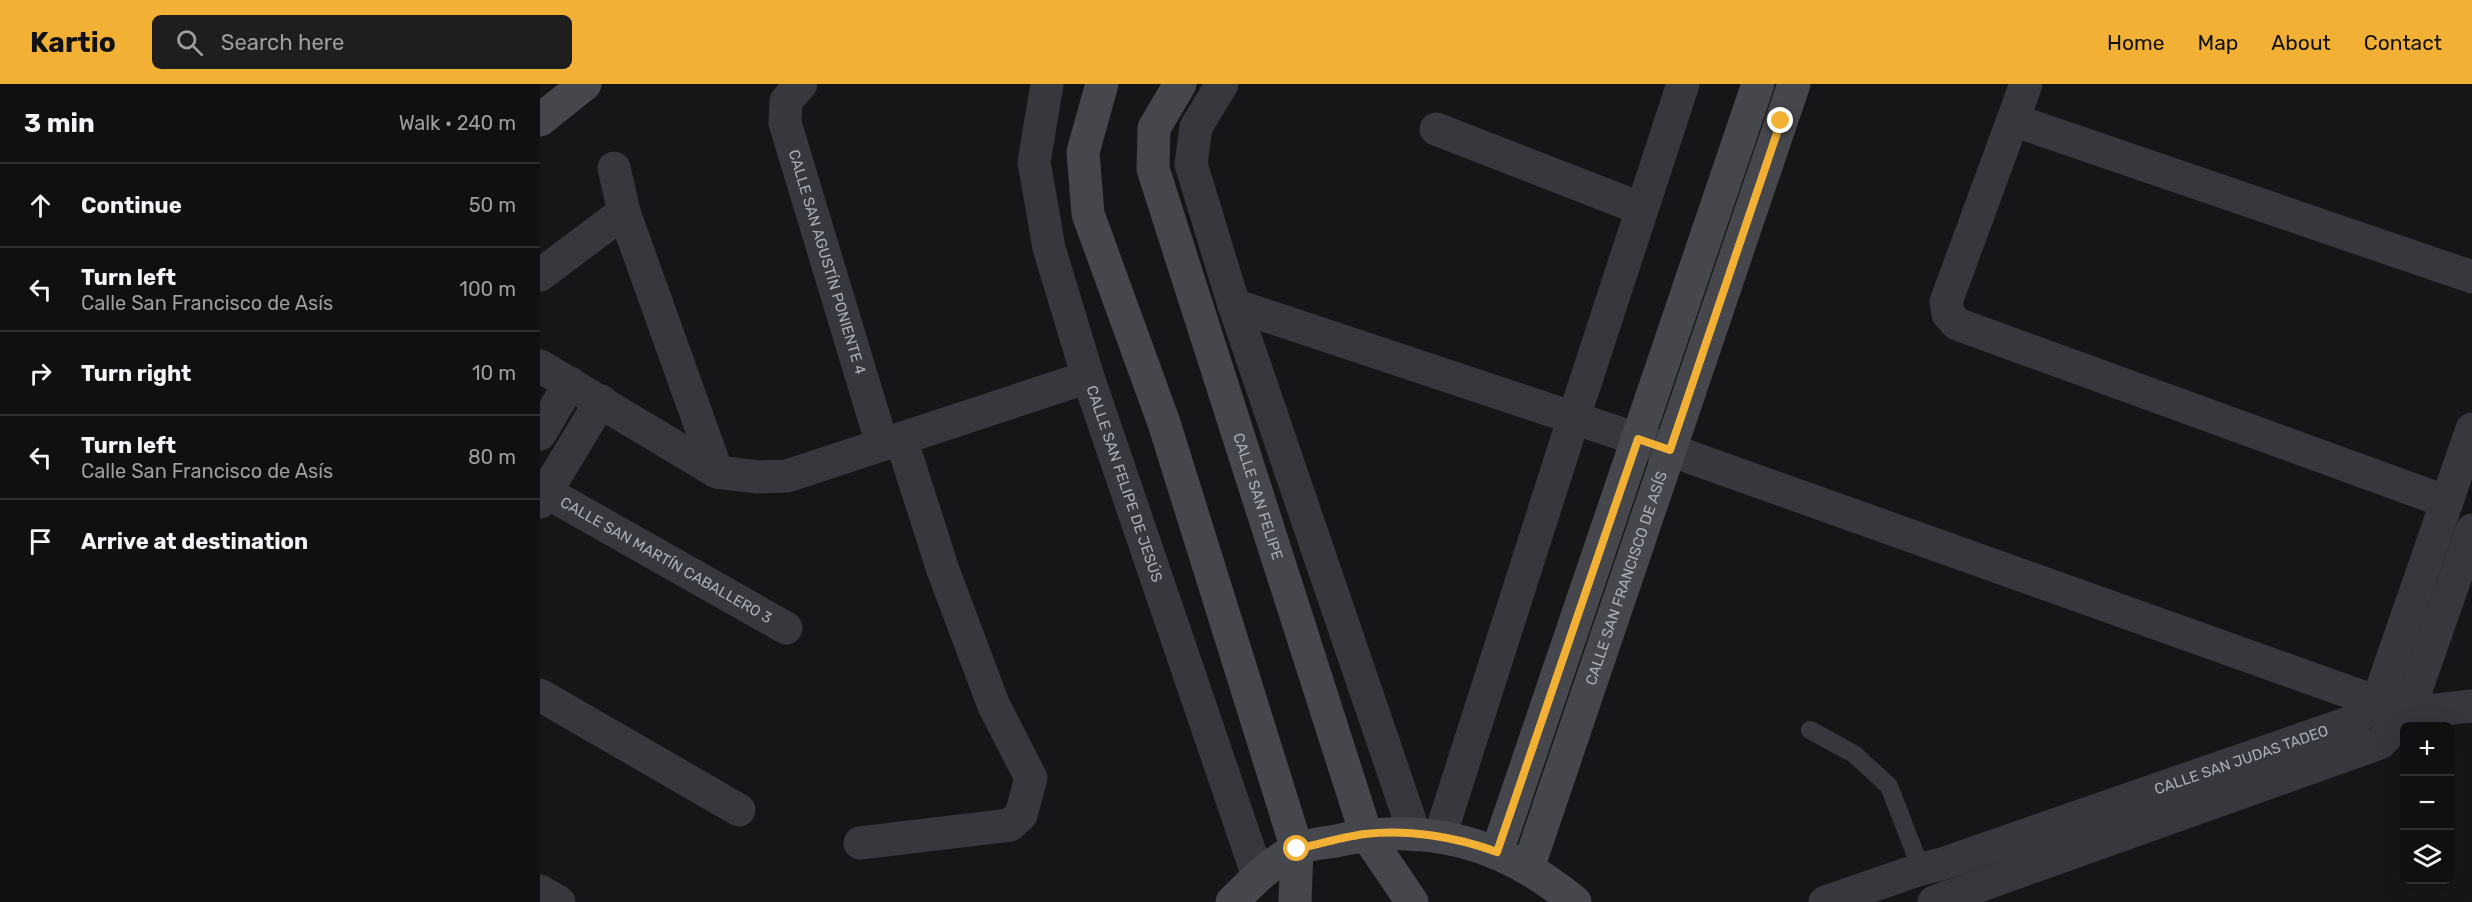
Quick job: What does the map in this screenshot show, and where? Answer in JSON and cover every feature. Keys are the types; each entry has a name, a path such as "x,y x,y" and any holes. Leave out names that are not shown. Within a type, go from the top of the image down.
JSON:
{"main road":[{"path":"540,120 585,84"},
{"path":"1101,84 1083,152 1088,214 1164,423 1297,849 1295,902"},
{"name":"CALLE SAN FELIPE","path":"1180,84 1154,128 1153,169 1366,834 1412,902"},
{"path":"1497,852 1758,84"},
{"name":"CALLE SAN FRANCISCO DE ASÍS","path":"1528,868 1794,84"},
{"path":"1232,902 1258,876 1297,849 1366,834 1428,836 1473,843 1528,868 1556,886 1575,902"}],"street":[{"name":"CALLE SAN AGUSTÍN PONIENTE 4","path":"801,84 786,101 785,123 891,442 990,695 1031,778 1021,815 1010,825 860,843"},
{"name":"CALLE SAN FELIPE DE JESÚS","path":"1047,84 1034,162 1049,248 1088,377 1258,876"},
{"path":"1222,84 1196,127 1191,164 1234,306 1428,836"},
{"path":"1428,836 1574,417 1683,84"},
{"path":"2026,84 1946,302 1948,315 1957,324 2447,502"},
{"path":"2013,120 2472,277"},
{"path":"1436,129 1642,209"},
{"path":"614,168 624,212 717,472"},
{"path":"540,275 624,212"},
{"path":"1234,306 1670,450 2408,713 2472,706"},
{"path":"540,366 717,472 758,477 787,476 1088,377"},
{"path":"540,434 570,383"},
{"path":"543,497 601,401"},
{"path":"2378,703 2472,429"},
{"name":"CALLE SAN MARTÍN CABALLERO 3","path":"543,497 786,628"},
{"name":"CALLE SAN JUDAS TADEO","path":"1965,897 2380,743 2408,713 2472,530"},
{"path":"540,695 739,810"},
{"name":"CALLE SAN JUDAS TADEO","path":"1825,902 2351,722 2378,703"},
{"path":"1944,863 1965,897"},
{"path":"540,891 559,902"}],"lane":[{"path":"1810,730 1854,754 1889,786 1944,863"}],"route":[{"path":"1297,849 1366,834 1440,836 1473,843 1497,852 1638,439 1670,450 1781,121"}]}
